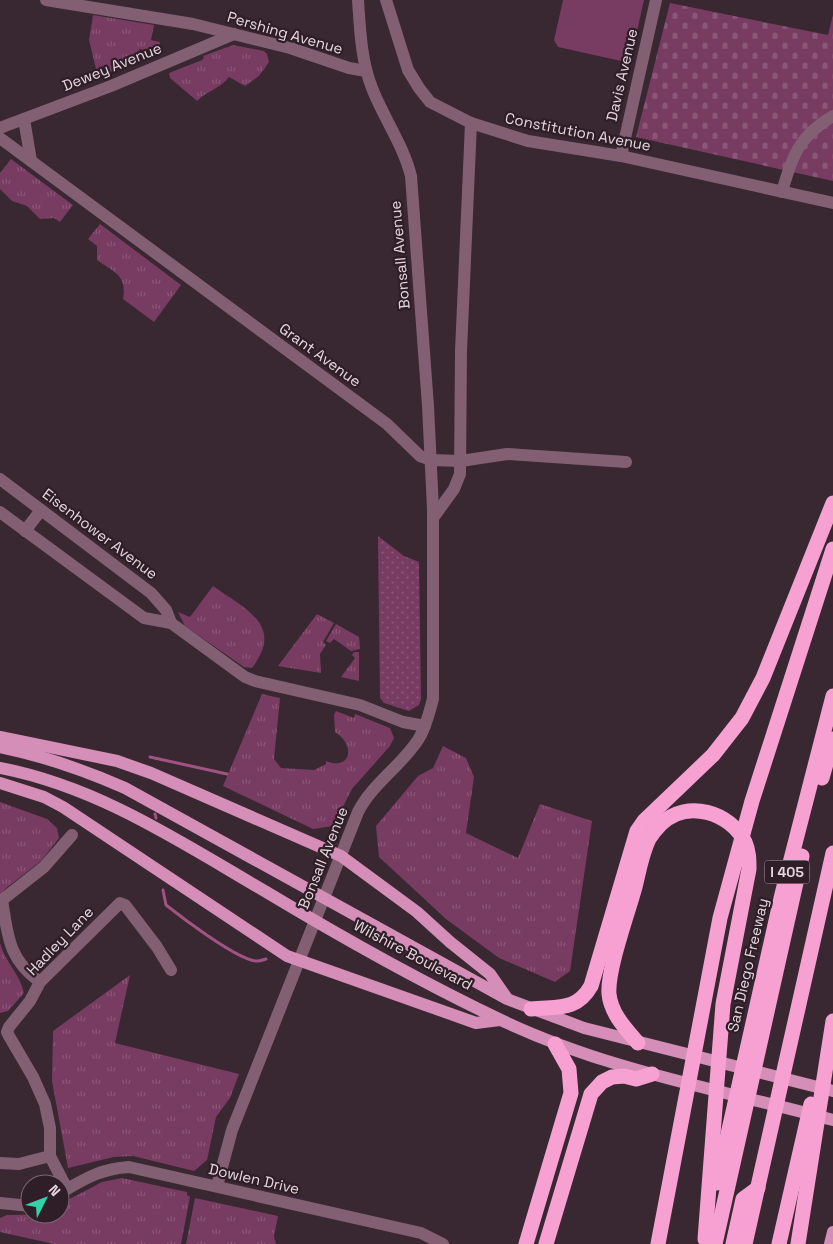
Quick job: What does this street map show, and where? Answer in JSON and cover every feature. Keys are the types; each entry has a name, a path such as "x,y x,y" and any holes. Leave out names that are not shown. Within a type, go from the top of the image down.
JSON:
{"highway":[{"path":"530,1009 572,1006 578,1003 591,986 637,832 644,821 713,755 742,718 763,678 833,503"},
{"path":"658,1244 720,918 752,801 833,550"},
{"name":"San Diego Freeway","path":"708,1242 753,1051 782,894 833,696"},
{"path":"753,1051 833,739"},
{"path":"638,1043 618,1018 610,1003 609,994 614,962 649,839 662,822 682,813 693,811 716,815 728,822 745,843 748,854 748,876 723,1004 708,1242"},
{"name":"I 405","path":"745,1244 833,853"},
{"path":"798,1244 833,1021"},
{"path":"526,1244 571,1093 569,1069 555,1044"},
{"path":"780,1244 803,1136 816,1092 832,1068"},
{"path":"546,1244 591,1094 602,1082 612,1077 624,1076 636,1079 652,1074"},
{"path":"732,1244 743,1199 758,1188"}],"main road":[{"path":"0,737 108,759 151,773 341,856 417,912 490,974 507,1000"},
{"name":"Wilshire Boulevard","path":"0,746 38,755 81,769 125,788 507,1000 584,1028 833,1091"},
{"name":"Wilshire Boulevard","path":"0,768 54,781 92,795 147,822 327,928 500,1020 555,1044 652,1074 833,1120"},
{"path":"0,783 44,796 63,806 188,888 206,904 284,955 476,1023 500,1020"},
{"path":"830,1244 833,1232"}],"street":[{"name":"Pershing Avenue","path":"46,0 193,24 290,48 348,68 366,71"},
{"name":"Bonsall Avenue","path":"218,1186 232,1130 362,803 407,754 425,726 432,699 433,518 431,460 410,176 407,162 382,111 366,71 358,0"},
{"name":"Constitution Avenue","path":"386,0 408,70 419,88 430,102 471,123 528,141 621,156 833,203"},
{"name":"Davis Avenue","path":"621,156 656,0"},
{"name":"Dewey Avenue","path":"0,128 24,120 234,34"},
{"path":"782,192 788,168 802,140 833,116"},
{"path":"24,120 32,162"},
{"path":"433,518 454,489 460,474 461,351 471,123"},
{"name":"Grant Avenue","path":"0,138 386,423 420,456 431,460"},
{"path":"431,460 460,461 507,454 626,462"},
{"name":"Eisenhower Avenue","path":"0,479 151,593 166,610 171,623"},
{"path":"25,531 41,510"},
{"name":"Eisenhower Avenue","path":"0,512 144,618 171,623 250,679 360,705 403,722 425,726"},
{"path":"40,982 19,962 10,948 2,900 44,867 72,835"},
{"name":"Hadley Lane","path":"57,1174 50,1156 50,1128 45,1104 33,1077 4,1035 30,1001 40,982 120,903 125,906 157,947 171,970"},
{"path":"0,1163 19,1164 50,1156"},
{"name":"Dowlen Drive","path":"70,1187 92,1174 109,1168 129,1167 421,1233 443,1244"},
{"path":"0,1203 20,1205"}],"green space":[{"path":"563,0 644,0 630,63 558,47 554,40"},
{"path":"670,3 828,35 833,15 833,181 636,137"},
{"path":"93,15 154,25 151,40 160,42 158,52 139,49 142,60 98,77 89,40"},
{"path":"233,45 264,51 267,54 269,62 259,76 245,86 229,77 197,101 170,78 169,73 202,60 203,56"},
{"path":"11,159 73,205 60,222 54,218 40,219 27,206 12,201 0,189 0,173"},
{"path":"100,224 181,285 154,322 123,299 123,285 118,275 97,260 97,246 88,239"},
{"path":"378,536 404,556 419,562 421,699 419,705 409,711 384,703 380,698"},
{"path":"213,586 248,611 263,629 264,640 261,653 252,668 244,667 185,626 178,612 190,617"},
{"path":"317,614 334,623 323,642 326,645 320,654 321,673 278,666"},
{"path":"336,624 359,637 360,649 351,651 334,639 330,643 326,641"},
{"path":"354,652 359,652 359,681 341,677 355,658 352,655"},
{"path":"262,694 280,698 274,759 281,768 314,770 326,764 326,761 341,763 345,760 348,755 346,743 335,732 334,715 336,711 354,718 355,714 390,728 394,738 390,746 352,789 333,826 313,829 223,786"},
{"path":"443,746 466,758 474,777 466,833 518,858 540,804 592,821 570,971 555,982 499,958 446,919 379,857 376,826 418,776 433,768"},
{"path":"0,802 47,819 57,828 59,838 41,861 5,889 0,897"},
{"path":"0,943 24,993 8,1011 0,1013"},
{"path":"130,975 115,1043 239,1074 230,1098 216,1117 207,1160 194,1171 133,1156 114,1157 68,1168 52,1081 53,1031"},
{"path":"122,1178 187,1192 187,1195 190,1197 181,1244 54,1244 0,1232 0,1218 7,1215 20,1215 20,1224 70,1224 70,1199 102,1182"},
{"path":"195,1198 278,1216 274,1236 276,1244 186,1244"}],"waterway":[{"path":"150,757 227,774"},
{"path":"155,814 156,818"},
{"path":"163,890 166,905 207,936 231,951 251,960 266,959"}]}
